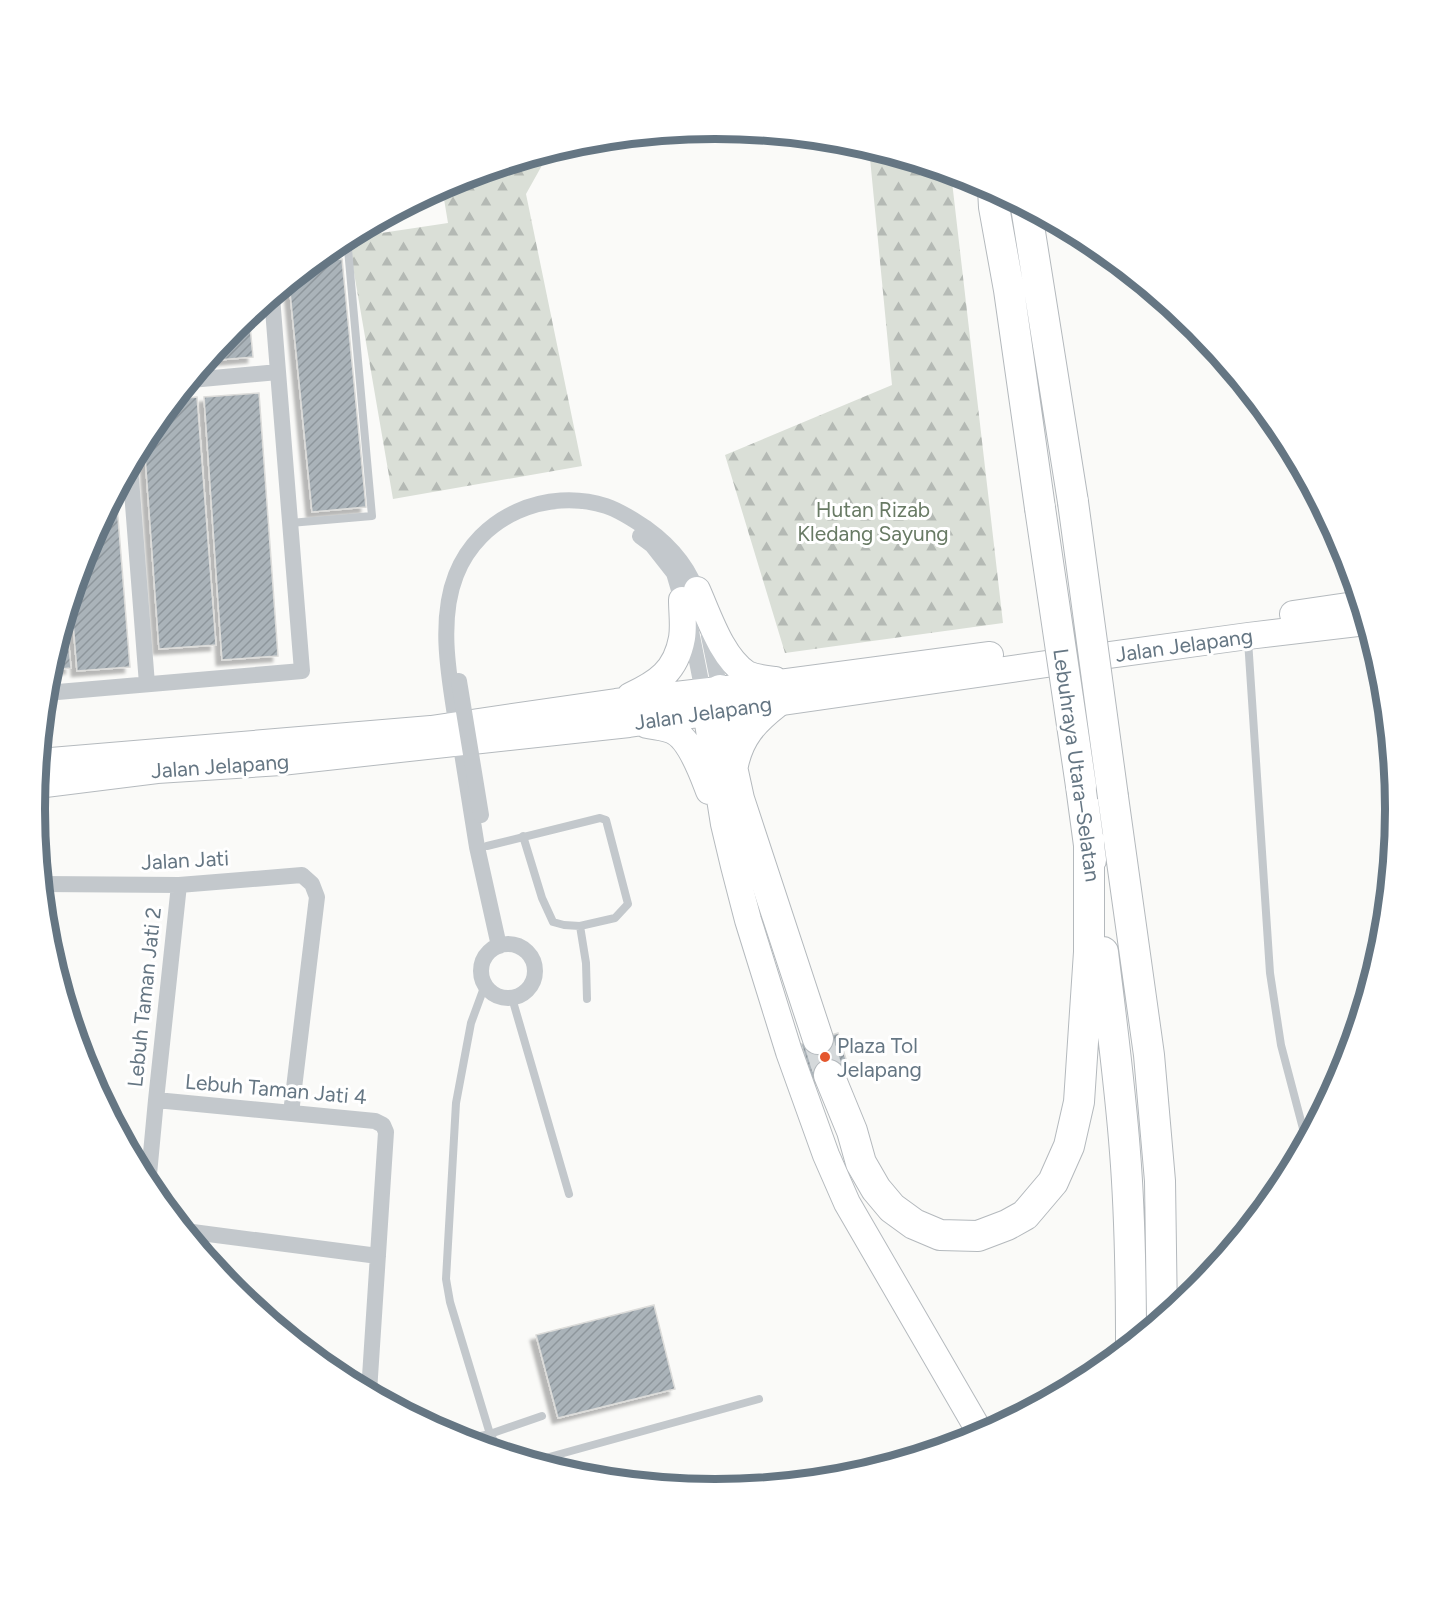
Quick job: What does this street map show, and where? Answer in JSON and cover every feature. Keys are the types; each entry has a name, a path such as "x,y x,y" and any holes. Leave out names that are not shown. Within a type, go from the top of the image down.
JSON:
{"highway":[{"name":"Lebuhraya Utara–Selatan","path":"995,201 1089,840 1118,1076 1126,1152 1131,1335"},
{"name":"Lebuhraya Utara–Selatan","path":"1028,217 1073,502 1149,1055 1160,1181 1162,1308"},
{"path":"732,767 736,752 747,730 781,693"},
{"path":"713,701 740,800 818,1039"},
{"path":"829,1075 852,1131 861,1163 876,1189 892,1208 914,1224 940,1235 978,1236 1025,1215 1053,1182 1069,1146 1079,1102 1089,952 1089,840"}],"main road":[{"path":"689,595 730,658 749,674 781,693"},
{"path":"689,595 682,637 678,653 672,664 665,675 622,713 673,730 684,741 699,764 724,824 752,931 789,1052 826,1155 847,1203 976,1426"},
{"name":"Jalan Jelapang","path":"781,693 1352,605"},
{"name":"Jalan Jelapang","path":"46,784 157,770 281,762 713,701 1358,623"},
{"path":"713,701 724,824"},
{"name":"Jalan Jelapang","path":"46,761 622,713"}],"street":[{"path":"56,692 302,670 273,305"},
{"path":"201,379 279,372"},
{"path":"131,481 147,684"},
{"path":"505,945 477,847 450,682 446,628 455,576 470,548 490,527 503,518 532,505 578,500 608,506 660,538 678,557 692,577 689,595"},
{"path":"505,945 481,816 459,681 455,642 458,597 473,558 496,533 532,513 577,508 608,516 632,530 652,545 689,595 716,664 713,701"},
{"name":"Jalan Jati","path":"50,885 179,885 302,875 312,884 317,897 291,1113"},
{"name":"Lebuh Taman Jati 2","path":"150,1168 179,885"},
{"path":"505,945 519,946 532,958 535,966 533,983 520,996 512,998 496,996 485,985 481,970 483,962 492,949 505,945"},
{"name":"Lebuh Taman Jati 4","path":"156,1100 375,1121 383,1125 386,1132 378,1256"},
{"path":"196,1232 378,1256 368,1381"}],"lane":[{"path":"290,523 372,516 347,249"},
{"path":"1248,636 1270,973 1281,1045 1303,1129"},
{"path":"487,846 523,837 600,818 606,820 628,904 615,918 580,926 553,922 542,898 523,837"},
{"path":"580,926 586,963 587,999"},
{"path":"485,985 471,1023 456,1103 446,1279 450,1302 490,1434 494,1441"},
{"path":"512,998 569,1194"},
{"path":"548,1457 759,1399"},
{"path":"481,1436 542,1416"}],"green space":[{"name":"Hutan Rizab Kledang Sayung","path":"870,158 952,183 1003,623 785,653 725,455 892,385"},
{"path":"544,161 526,194 582,466 393,499 350,248 371,235 448,223 444,197 500,175"}],"building":[{"path":"342,259 366,507 312,512 290,291 332,260"},
{"path":"250,326 253,357 218,360"},
{"path":"259,393 278,656 222,660 204,397"},
{"path":"197,397 216,645 159,649 145,458 185,398"},
{"path":"117,507 130,667 77,671 73,620 96,553"},
{"path":"68,636 71,668 60,669"},
{"name":"Plaza Tol Jelapang","path":"838,1033 849,1069 812,1080 801,1044"},
{"path":"654,1305 675,1389 558,1418 536,1335"}],"tunnel":[{"path":"818,1039 829,1075"}],"place":[{"name":"Plaza Tol Jelapang","path":"825,1057"}]}
